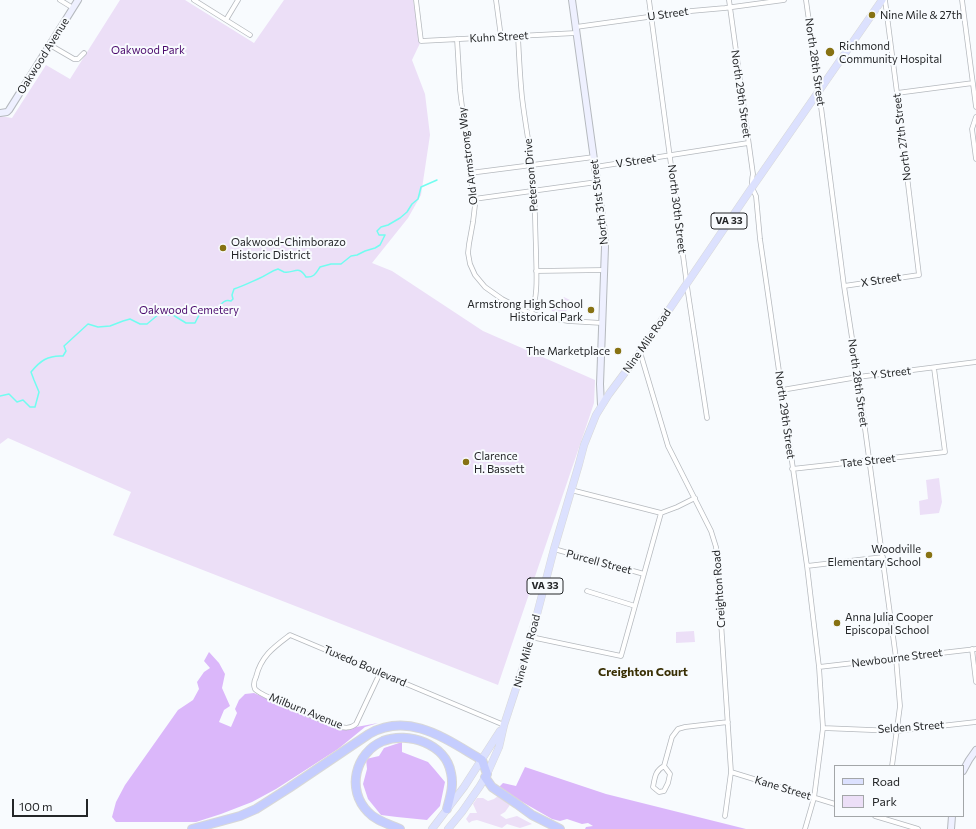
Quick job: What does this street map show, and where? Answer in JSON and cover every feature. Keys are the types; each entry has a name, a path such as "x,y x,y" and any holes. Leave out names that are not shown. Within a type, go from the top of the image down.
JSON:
{"highway":[{"path":"192,829 240,816 256,809 290,788 369,734 381,728 403,725 415,726 433,733 482,760 486,776 492,787 532,815 560,829"},
{"path":"400,829 375,818 361,804 357,793 356,772 360,762 364,755 378,743 397,738 418,740 438,751 450,767 452,781 451,795 447,809"}],"main road":[{"name":"Nine Mile Road","path":"448,829 462,812 486,776 499,747 504,725 517,688 585,441 601,405 640,352 753,186 884,0"},
{"name":"Nine Mile Road","path":"432,829 482,760 504,725"}],"street":[{"path":"60,0 73,8"},
{"name":"Oakwood Avenue","path":"0,113 7,112 78,0"},
{"path":"194,0 250,35"},
{"path":"226,20 238,0"},
{"name":"Kuhn Street","path":"416,0 421,41 518,36 576,30"},
{"path":"496,0 501,36"},
{"name":"North 31st Street","path":"572,0 604,232 600,384 601,405"},
{"name":"North 30th Street","path":"649,0 687,284 707,418"},
{"name":"North 29th Street","path":"729,0 819,667 823,728 814,798 805,829"},
{"name":"U Street","path":"576,30 652,16 784,0"},
{"name":"North 28th Street","path":"806,0 896,658 900,706 892,765"},
{"name":"North 27th Street","path":"884,0 919,274"},
{"path":"962,0 976,107"},
{"name":"Peterson Drive","path":"518,36 522,96 532,165 534,191 536,300 531,313"},
{"name":"Old Armstrong Way","path":"457,39 459,85 475,208 468,253 470,264 475,275 484,287 502,299 531,313 555,320 569,322 602,323"},
{"path":"50,45 74,59 78,59 84,53"},
{"path":"897,93 973,83"},
{"path":"976,117 972,129 976,159"},
{"name":"V Street","path":"595,167 748,143"},
{"path":"470,173 594,157"},
{"path":"474,199 597,182"},
{"path":"536,271 604,270"},
{"name":"X Street","path":"844,286 919,274"},
{"name":"Creighton Road","path":"640,352 668,446 711,531 716,547 731,772 725,816"},
{"name":"Y Street","path":"782,390 976,362"},
{"name":"Tate Street","path":"792,470 945,452 934,368"},
{"path":"571,490 661,513 695,498"},
{"path":"531,637 621,656 661,513"},
{"name":"Purcell Street","path":"554,550 644,574"},
{"path":"806,566 883,557"},
{"path":"587,591 635,606"},
{"name":"Tuxedo Boulevard","path":"257,691 254,687 255,679 262,660 271,649 290,635 504,725"},
{"path":"974,649 976,682"},
{"name":"Newbourne Street","path":"819,667 974,649"},
{"name":"Milburn Avenue","path":"257,691 272,699 337,726 346,728 355,725 380,673"},
{"path":"664,766 670,774 664,791 659,792 653,787 655,776 658,769 664,766 672,736 678,729 728,722"},
{"name":"Selden Street","path":"823,728 896,731 976,722"},
{"path":"964,769 976,750"},
{"name":"Kane Street","path":"731,772 834,804"},
{"path":"885,817 918,829"},
{"path":"951,829 952,817"}],"green space":[{"name":"Oakwood Cemetery","path":"120,0 185,0 254,43 284,0 413,0 421,41 412,60 425,94 430,135 421,195 408,218 372,263 392,271 483,331 595,380 594,403 498,685 113,535 131,492 8,438 0,444 0,116 12,118 46,65 70,79"},
{"path":"564,297 570,300 569,308 564,313 552,311 551,308"},
{"path":"939,478 942,502 939,513 920,515 919,501 928,499 926,480"},
{"path":"694,631 695,642 676,643 676,632"},
{"path":"498,796 510,805 505,812 500,815 506,819 517,816 532,824 520,828 507,824 502,828 477,820 469,823 466,819 470,813 477,813 473,804 477,798 483,798 488,801"}],"shaded area":[{"path":"209,652 219,663 225,674 222,688 230,706 224,710 219,722 231,727 237,713 235,709 239,700 245,694 254,693 340,730 378,723 365,727 338,749 276,789 252,802 221,814 196,822 116,822 112,817 116,802 125,785 178,710 193,700 199,689 197,682 204,672 210,668 204,661"},
{"path":"402,742 402,752 428,762 445,782 440,806 427,820 381,815 368,799 363,784 367,769 366,759 379,756 384,748"},
{"path":"525,767 606,794 746,829 585,829 586,827 593,826 588,823 582,824 567,819 560,821 552,819 498,788 503,783 516,786"}],"waterway":[{"path":"0,396 9,394 17,402 23,400 30,407 35,407 39,392 31,372 45,360 63,356 66,351 64,346 88,324 98,327 110,326 130,319 140,324 147,324 159,314 173,315 186,323 195,323 199,314 204,309 206,308 214,312 224,302 228,300 231,301 233,299 232,295 234,289 278,269 284,272 298,270 301,271 306,277 311,277 320,267 331,264 341,264 351,256 375,248 380,245 385,235 379,235 377,231 381,227 400,218 407,212 412,204 418,199 421,187 437,180"}],"place":[{"name":"Nine Mile & 27th","path":"872,15"},
{"name":"Richmond Community Hospital","path":"830,52"},
{"name":"Oakwood-Chimborazo Historic District","path":"223,248"},
{"name":"Armstrong High School Historical Park","path":"591,310"},
{"name":"The Marketplace","path":"618,351"},
{"name":"Clarence H. Bassett","path":"466,462"},
{"name":"Woodville Elementary School","path":"929,555"},
{"name":"Anna Julia Cooper Episcopal School","path":"837,623"}],"district":[{"name":"Creighton Court","path":"643,672"}],"park label":[{"name":"Oakwood Park","path":"148,50"}]}
